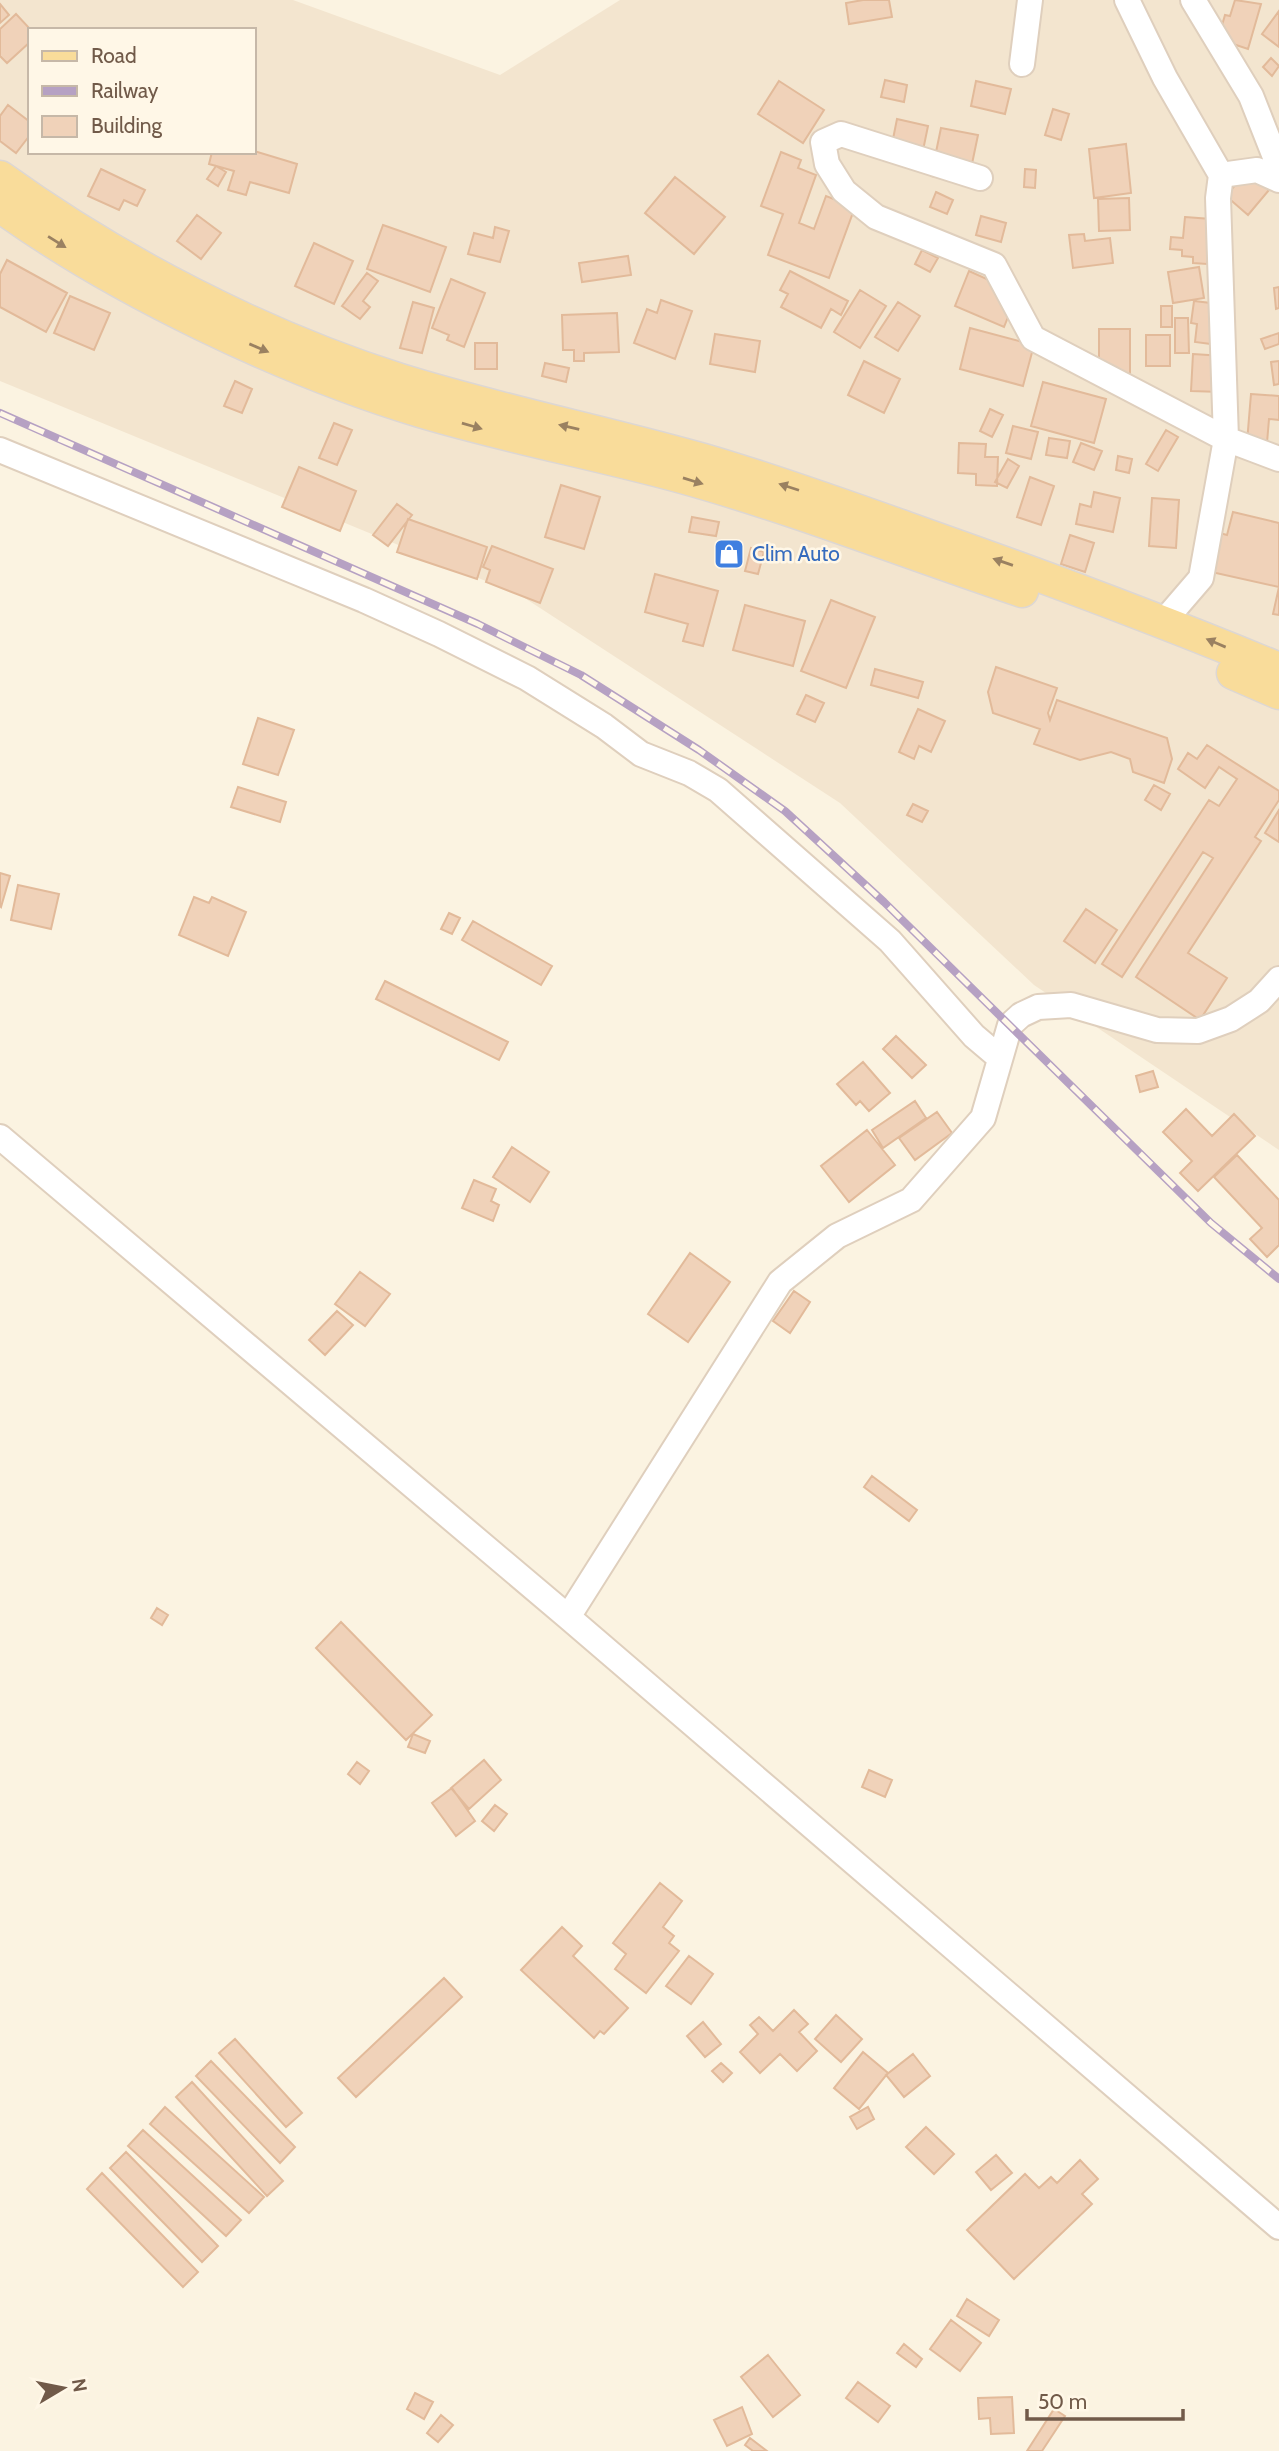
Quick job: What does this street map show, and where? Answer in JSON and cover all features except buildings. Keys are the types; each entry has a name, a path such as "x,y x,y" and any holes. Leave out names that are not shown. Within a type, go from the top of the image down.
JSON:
{"main road":[{"path":"0,177 41,207 180,287 276,332 395,379 505,411 725,467 825,499 1164,621 1279,669"},
{"path":"0,206 152,298 249,344 344,384 437,416 681,477 837,526 1114,624 1279,693"}],"street":[{"path":"1022,64 1030,0"},
{"path":"1127,0 1165,78 1221,175 1218,198 1226,439 1201,578 1164,621"},
{"path":"1193,0 1251,96 1279,167"},
{"path":"980,178 841,134 823,142 827,164 845,191 876,217 994,265 1034,338 1226,439 1279,459"},
{"path":"1221,175 1257,170 1279,180"},
{"path":"0,450 364,600 439,634 527,678 604,726 641,754 689,773 718,790 890,941 974,1036 1000,1058"},
{"path":"568,1617 780,1282 838,1236 911,1200 983,1118 1010,1026 1021,1014 1038,1007 1071,1005 1157,1030 1198,1031 1231,1019 1259,1001 1279,979"},
{"path":"0,1137 568,1617 1279,2227"}],"shaded area":[{"path":"0,0 293,0 500,75 620,0 1279,0 1279,1150 1034,985 840,803 520,595 0,381"}],"railway":[{"path":"0,413 478,624 581,675 699,750 785,811 884,902 1211,1223 1279,1279"}],"place":[{"name":"Clim Auto","path":"729,554"}]}
